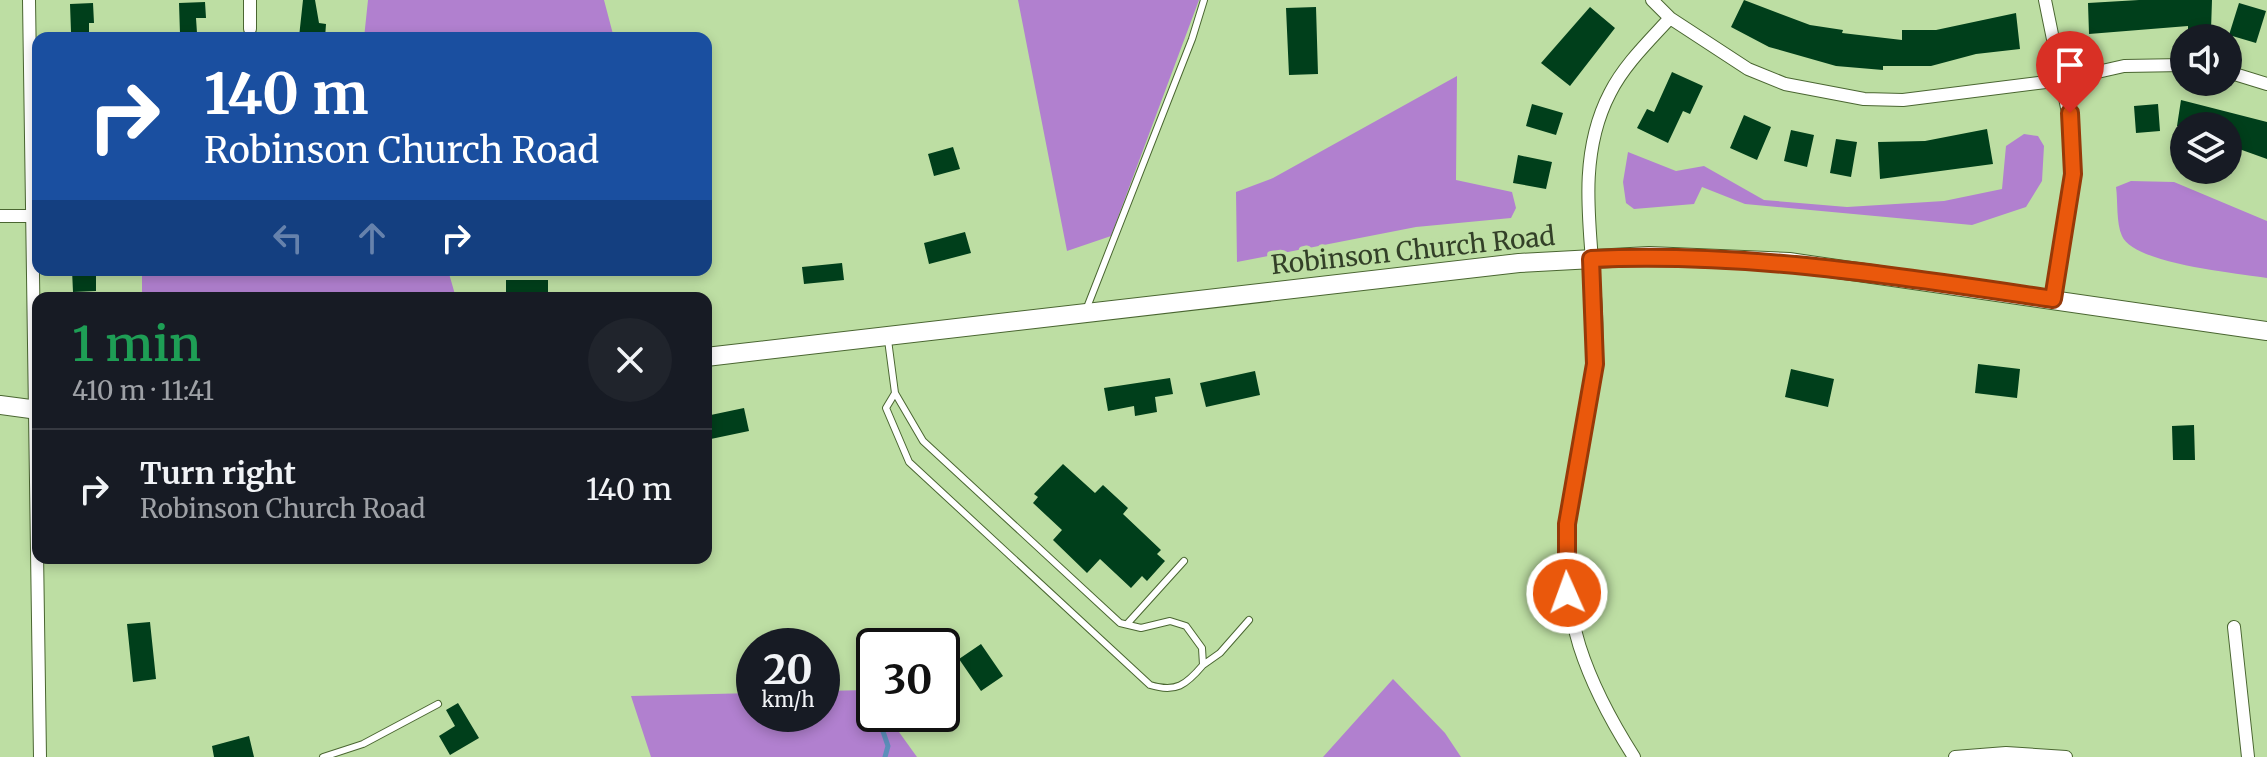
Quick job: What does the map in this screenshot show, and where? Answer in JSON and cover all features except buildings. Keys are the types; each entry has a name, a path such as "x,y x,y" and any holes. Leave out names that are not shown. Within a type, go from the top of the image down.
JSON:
{"street":[{"path":"29,0 32,162"},
{"path":"250,0 250,29"},
{"path":"1652,0 1670,18 1748,69 1785,84 1825,94 1903,100 2062,80 2124,66 2170,65"},
{"path":"2045,0 2074,142 2073,174 2053,299"},
{"path":"1634,757 1590,681 1575,638 1567,593 1567,524 1595,364 1590,164 1600,116 1624,71 1670,18"},
{"path":"2242,76 2267,84"},
{"path":"0,216 32,216"},
{"name":"Robinson Church Road","path":"712,356 1519,263 1591,259 1719,257 1789,262 2267,331"},
{"path":"0,405 32,409"},
{"path":"38,564 40,757"},
{"path":"2234,627 2248,757"},
{"path":"1955,757 2006,753 2066,757"}],"lane":[{"path":"1085,314 1187,53 1204,0"},
{"path":"887,336 895,393 931,450 1120,623 1141,628 1170,621 1186,626 1202,648 1203,665"},
{"path":"895,393 886,408 909,462 1150,685 1178,689 1188,683 1249,620"},
{"path":"1127,624 1184,561"},
{"path":"323,757 363,744 438,704"}],"shaded area":[{"path":"368,0 604,0 612,32 365,32"},
{"path":"1018,0 1199,0 1111,236 1067,251"},
{"path":"1457,76 1456,180 1512,192 1516,208 1511,218 1416,227 1237,262 1236,192 1273,178"},
{"path":"2024,134 2038,136 2044,146 2042,181 2026,207 1972,225 1745,204 1702,187 1694,204 1634,209 1626,203 1623,182 1628,152 1676,171 1704,166 1764,200 1847,207 1944,201 2002,189 2006,146"},
{"path":"2131,181 2170,182 2267,221 2267,278 2188,266 2130,246 2120,231 2116,187"},
{"path":"142,276 450,276 454,292 142,292"},
{"path":"1393,679 1445,733 1461,757 1323,757"},
{"path":"856,690 856,732 899,732 917,757 651,757 631,696 736,693 736,732 840,732 840,691"}],"waterway":[{"path":"883,732 888,746 885,757"}],"route":[{"path":"1567,593 1567,524 1595,364 1591,259 1719,257 1789,262 2053,299 2073,174 2074,142 2070,113"}]}
